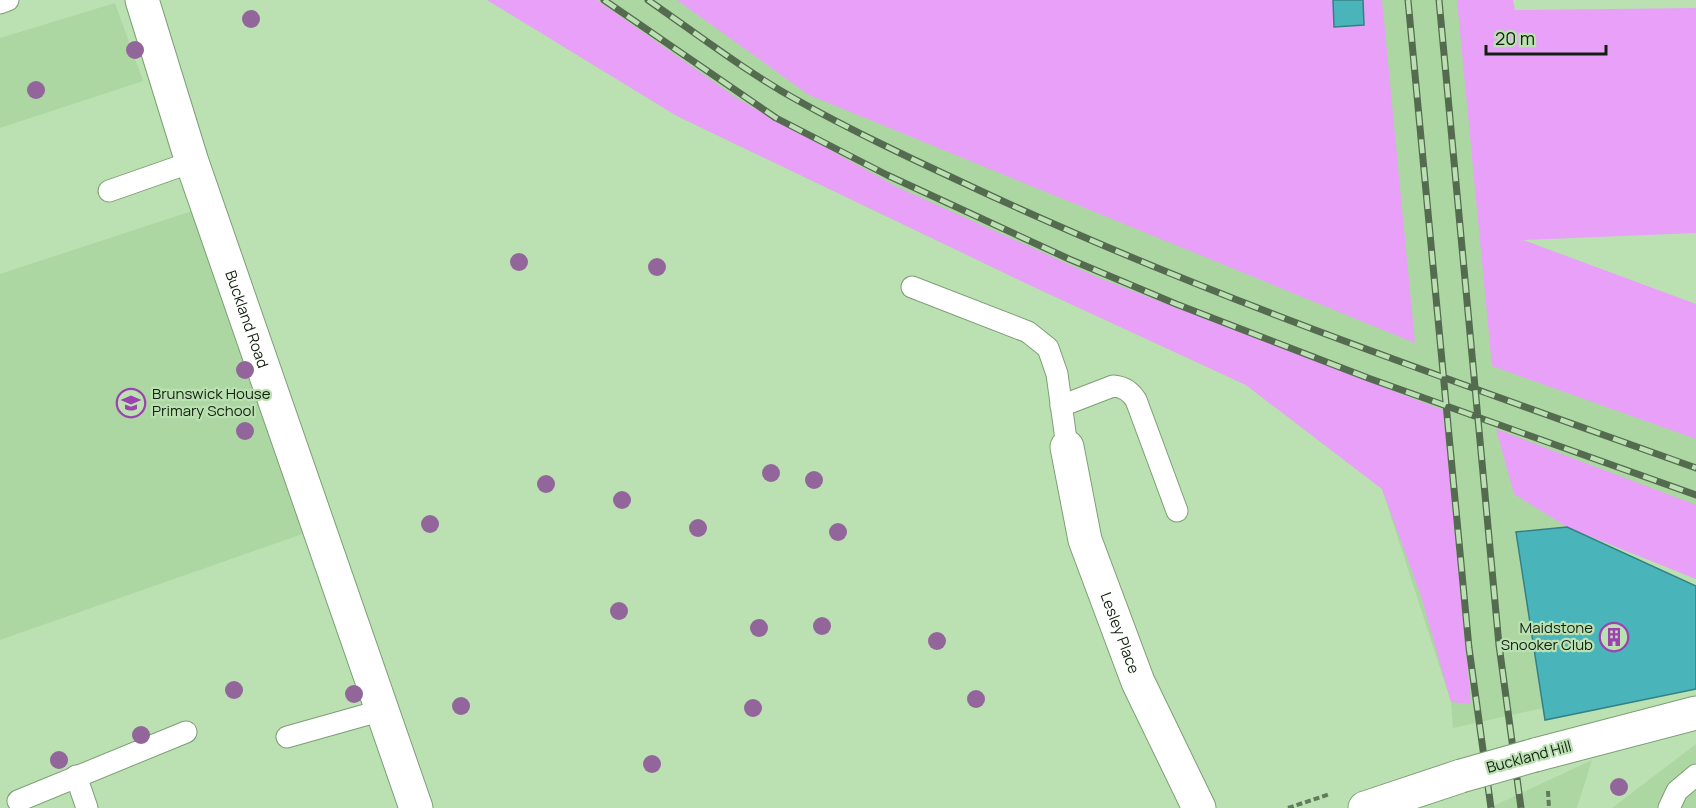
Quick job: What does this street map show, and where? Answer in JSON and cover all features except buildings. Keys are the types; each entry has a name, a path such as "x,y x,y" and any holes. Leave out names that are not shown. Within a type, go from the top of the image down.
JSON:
{"street":[{"name":"Buckland Road","path":"142,0 192,162 383,710 409,805"},
{"name":"Lesley Place","path":"1067,447 1085,540 1138,682 1198,808"},
{"name":"Buckland Hill","path":"1365,808 1461,776 1696,713"}],"lane":[{"path":"0,3 8,0"},
{"path":"109,191 192,162"},
{"path":"912,287 1028,332 1048,348 1057,375 1067,447"},
{"path":"1061,406 1113,387 1122,387 1131,393 1137,400 1177,511"},
{"path":"287,737 383,710"},
{"path":"18,801 186,732"},
{"path":"1669,808 1677,791 1696,775"},
{"path":"76,776 87,808"}],"path":[{"path":"1548,789 1549,808"}],"shaded area":[{"path":"487,0 1483,0 1512,261 1696,330 1696,579 1567,527 1543,708 1453,728 1451,702 1382,489 1246,385 1036,288 677,116"},
{"path":"487,0 597,0 738,99 897,187 1099,278 1443,410 1471,704 1451,702 1421,596 1382,489 1246,385 1036,288 677,116"},
{"path":"677,0 1382,0 1415,343 809,95"},
{"path":"1457,0 1513,0 1515,10 1696,8 1696,233 1523,240 1696,304 1696,439 1492,366"},
{"path":"115,3 143,81 0,128 0,38"},
{"name":"Brunswick House Primary School","path":"192,211 311,531 0,640 0,274"},
{"path":"1496,429 1696,505 1696,579 1567,527 1514,494"},
{"path":"1696,744 1696,808 1612,808"},
{"path":"1592,760 1577,808 1489,808"}],"railway":[{"path":"604,0 776,118 887,175 1069,259 1176,304 1368,378 1696,495"},
{"path":"648,0 778,89 903,154 1057,225 1147,264 1329,335 1696,468"},
{"path":"1408,0 1469,648 1491,808"},
{"path":"1439,0 1499,645 1521,808"}],"place":[{"name":"Brunswick House Primary School","path":"131,403"},
{"name":"Maidstone Snooker Club","path":"1614,637"}]}
